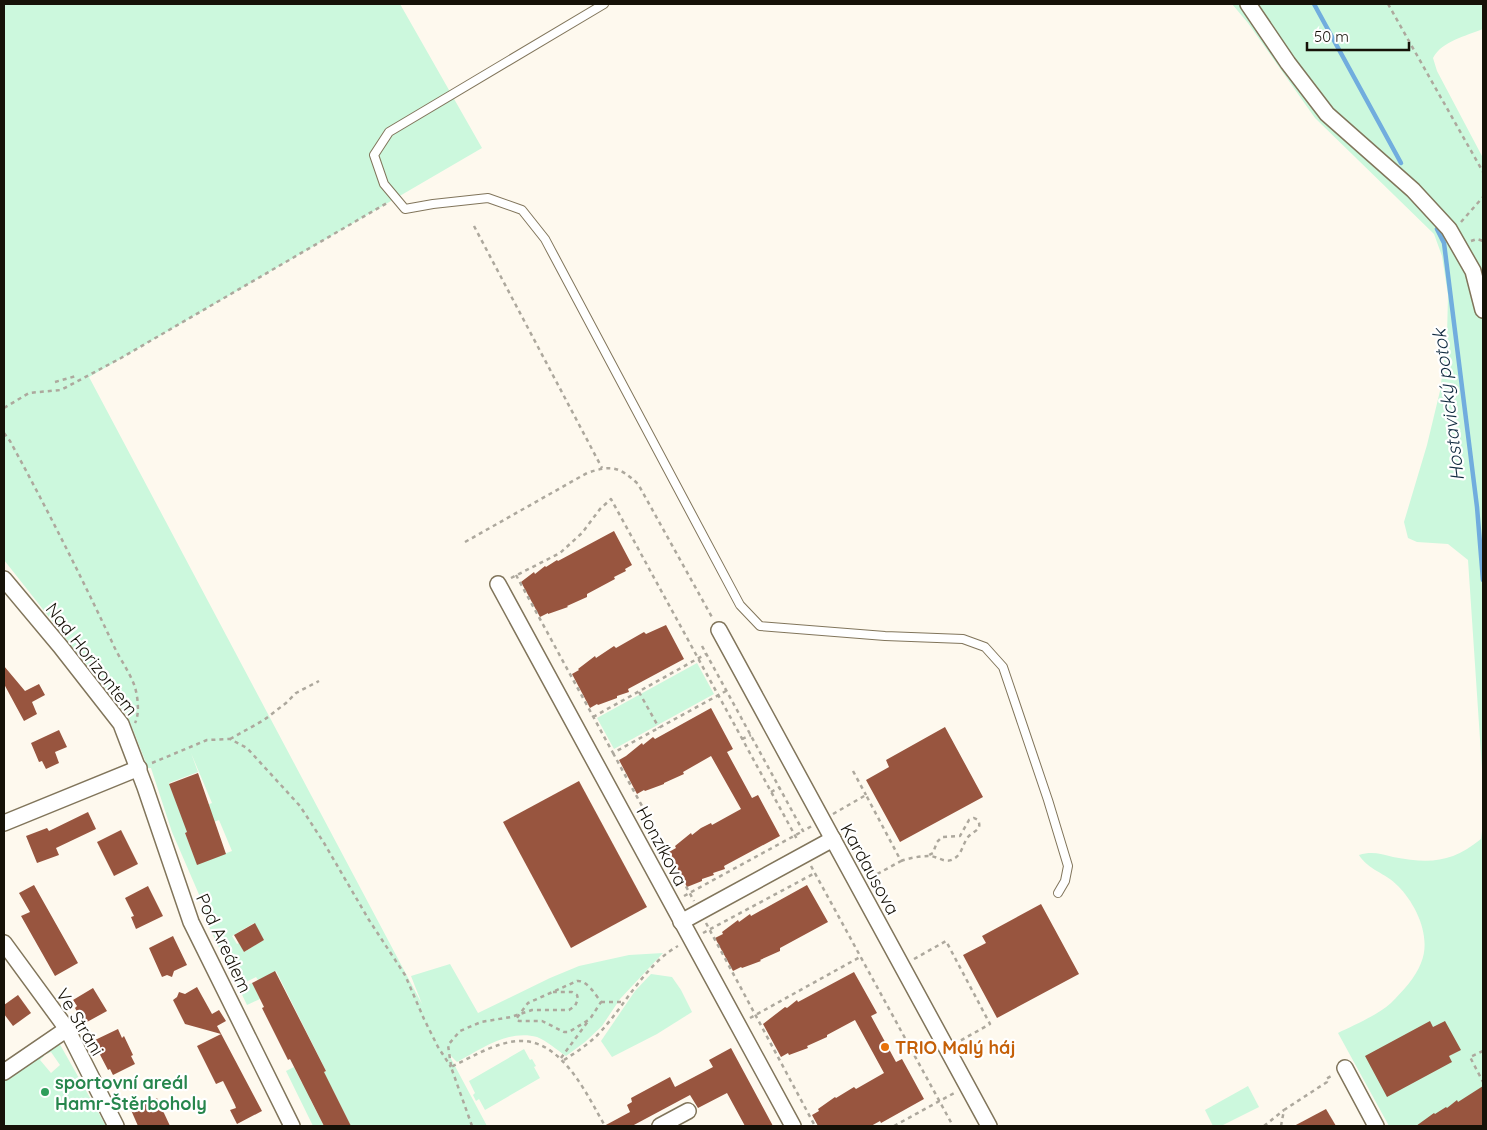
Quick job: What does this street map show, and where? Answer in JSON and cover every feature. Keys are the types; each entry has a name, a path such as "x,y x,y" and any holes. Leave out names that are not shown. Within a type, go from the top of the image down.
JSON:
{"street":[{"path":"1248,4 1326,114 1413,190 1449,229 1473,271 1483,310"},
{"name":"Nad Horizontem","path":"4,580 60,646 121,724 139,768"},
{"name":"Honzíkova","path":"498,584 793,1126"},
{"name":"Kardausova","path":"719,630 989,1126"},
{"path":"4,823 139,768"},
{"name":"Pod Areálem","path":"139,768 191,922 292,1126"},
{"path":"682,922 833,839"},
{"name":"Ve Stráni","path":"4,943 67,1029 116,1126"},
{"path":"4,1072 67,1029"},
{"path":"1345,1068 1376,1126"},
{"path":"664,1125 688,1111"}],"lane":[{"path":"604,4 389,132 374,155 384,184 405,209 488,198 522,210 545,239 740,605 760,626 963,640 985,647 1004,667 1068,866 1065,881 1058,893"}],"path":[{"path":"1388,4 1483,172"},
{"path":"1453,236 1467,214 1483,197"},
{"path":"4,408 29,394 61,390 121,358 395,198"},
{"path":"474,226 602,468"},
{"path":"55,382 76,376"},
{"path":"4,433 76,566 134,684 137,720 127,737"},
{"path":"465,542 587,472 602,468 616,468 627,473 638,484 719,630"},
{"path":"498,584 560,553 582,533 600,509 611,499 952,1126"},
{"path":"516,575 815,1126"},
{"path":"702,646 803,831"},
{"path":"593,717 706,654"},
{"path":"139,768 208,740 230,739 264,720 296,693 319,681"},
{"path":"612,753 726,691"},
{"path":"639,692 659,728"},
{"path":"742,740 751,734"},
{"path":"230,739 247,748 300,806 324,842 387,950 406,975 424,1019 438,1047 451,1067"},
{"path":"853,771 901,861"},
{"path":"771,792 780,787"},
{"path":"832,815 866,796"},
{"path":"927,856 940,860 949,861 956,858 967,838 978,829 980,822 977,819 969,820 960,836 942,837 937,842 936,855 940,860"},
{"path":"671,903 814,825"},
{"path":"868,879 901,861 927,856 933,853 936,848"},
{"path":"562,1059 586,1045 603,1030 632,990 668,953 815,873"},
{"path":"912,960 946,941 990,1024 956,1042"},
{"path":"738,1025 860,957"},
{"path":"590,1018 569,1032 564,1032 542,1020 519,1021 516,1019 528,1003 562,987 581,981 586,984 601,1002"},
{"path":"472,1126 451,1067 448,1045 460,1031 481,1022 511,1017 532,1010 569,1010 575,1006 578,1000 577,995 572,992 552,992"},
{"path":"562,1059 601,1002"},
{"path":"601,1002 624,1002"},
{"path":"451,1067 490,1049 519,1041 532,1042 562,1059 589,1097 605,1126"},
{"path":"1483,1050 1470,1058 1483,1082"},
{"path":"1264,1126 1284,1110 1327,1082 1326,1079 1345,1068"},
{"path":"894,1126 959,1090"},
{"path":"1281,1126 1284,1110"}],"green space":[{"path":"4,4 400,4 482,148 89,377 422,1004 411,976 450,964 478,1013 579,966 629,955 663,953 620,999 602,1026 566,1056 541,1039 527,1035 506,1038 485,1046 457,1062 448,1053 487,1126 345,1126 350,1124 332,1088 310,1099 324,1126 313,1126 286,1071 294,1067 302,1083 326,1071 276,971 258,980 256,977 244,983 245,986 252,983 260,999 247,1005 208,925 212,923 204,907 212,903 204,906 172,832 151,768 148,768 128,717 4,560","holes":["191,753 212,803 181,815 169,783 198,772","219,820 232,851 197,864 185,833","254,923 264,940 244,952 232,936"]},
{"path":"1232,4 1483,4 1483,29 1448,43 1433,58 1437,71 1483,158 1483,784 1468,560 1448,544 1417,542 1408,538 1404,522 1427,445 1440,391 1447,337 1448,295 1442,256 1434,234 1315,118 1248,23"},
{"path":"697,663 714,694 614,749 597,718"},
{"path":"1483,823 1483,1126 1389,1126 1338,1033 1379,1012 1395,999 1416,974 1424,953 1425,943 1416,911 1405,893 1367,864 1359,855 1376,853 1418,861 1440,860 1460,853 1481,839"},
{"path":"651,974 672,977 692,1012 657,1034 612,1057 601,1041 635,991"},
{"name":"sportovní areál Hamr-Štěrboholy","path":"58,1041 106,1126 4,1126 4,1077 39,1051 44,1056 40,1060 51,1073 60,1065 51,1052 47,1054 44,1048"},
{"path":"524,1049 536,1066 534,1067 540,1078 485,1110 479,1099 476,1101 473,1095 475,1093 469,1081"},
{"path":"1248,1086 1259,1107 1221,1126 1213,1126 1205,1110"}],"building":[{"path":"614,531 632,565 625,569 626,571 614,577 615,579 587,594 587,597 568,607 540,617 521,582 534,572 535,574 545,566"},
{"path":"666,625 684,659 628,689 629,692 590,708 572,674 595,656 596,658 614,646 616,648 644,632 646,634"},
{"path":"4,666 25,691 39,684 45,695 32,702 37,714 24,721 4,684"},
{"path":"711,708 733,749 727,752 752,798 758,795 780,836 724,866 725,869 713,873 714,875 687,887 669,852 676,848 675,846 691,833 692,835 701,828 711,823 712,825 741,809 711,756 683,772 684,774 637,794 619,760 642,743 643,745 653,737 655,739"},
{"path":"945,727 983,797 900,842 866,780 889,767 886,760"},
{"path":"59,730 67,747 55,752 59,763 46,769 42,761 39,762 31,743"},
{"path":"198,773 226,854 197,865 169,784"},
{"path":"579,781 647,907 571,948 503,822"},
{"path":"88,812 96,829 56,848 59,855 37,863 26,836 47,828 49,831"},
{"path":"121,830 138,864 114,876 97,842"},
{"path":"34,885 78,963 55,976 21,916 30,912 19,893"},
{"path":"807,885 828,922 780,948 780,951 761,961 733,971 715,938 723,934 722,932 738,920 739,922 750,914 751,916"},
{"path":"148,886 163,916 136,929 131,917 134,916 125,898"},
{"path":"1041,904 1079,974 997,1018 963,955 986,943 982,936"},
{"path":"255,923 264,940 244,952 234,935"},
{"path":"173,936 187,965 174,971 172,977 167,975 162,977 149,948"},
{"path":"275,971 326,1071 324,1072 351,1126 324,1126 262,1008 264,1007 252,983"},
{"path":"854,972 877,1013 871,1016 896,1062 902,1059 924,1099 881,1123 880,1121 871,1126 818,1126 812,1115 819,1111 818,1109 835,1097 854,1087 856,1089 884,1073 855,1020 827,1035 827,1037 807,1046 808,1048 789,1055 788,1053 781,1057 763,1024 797,1000 798,1002"},
{"path":"197,987 212,1014 219,1010 226,1021 217,1026 262,1111 237,1124 230,1110 236,1108 223,1081 216,1084 197,1046 221,1034 185,1024 173,1000 179,992 185,994"},
{"path":"93,988 107,1011 87,1022 83,1016 80,1017 73,1000"},
{"path":"18,995 31,1013 13,1026 4,1014 4,1005"},
{"path":"1430,1021 1433,1027 1445,1021 1461,1050 1449,1056 1452,1062 1387,1097 1365,1056"},
{"path":"118,1029 122,1038 124,1036 135,1064 113,1075 110,1069 108,1070 96,1047 98,1046 95,1040"},
{"path":"731,1048 773,1126 745,1126 727,1093 698,1108 690,1095 632,1126 604,1126 630,1112 627,1105 632,1102 631,1098 670,1077 675,1087 713,1067 709,1060"},
{"path":"1483,1086 1483,1126 1416,1126 1434,1113 1447,1108 1457,1100 1458,1102"},
{"path":"157,1098 170,1126 138,1126 131,1110"},
{"path":"1326,1109 1336,1126 1294,1126"}],"waterway":[{"name":"Hostavický potok","path":"1314,4 1401,163"},
{"name":"Hostavický potok","path":"1437,229 1444,243 1477,507 1483,580"}],"place":[{"name":"TRIO Malý háj","path":"885,1047"},
{"name":"sportovní areál Hamr-Štěrboholy","path":"45,1092"}]}
